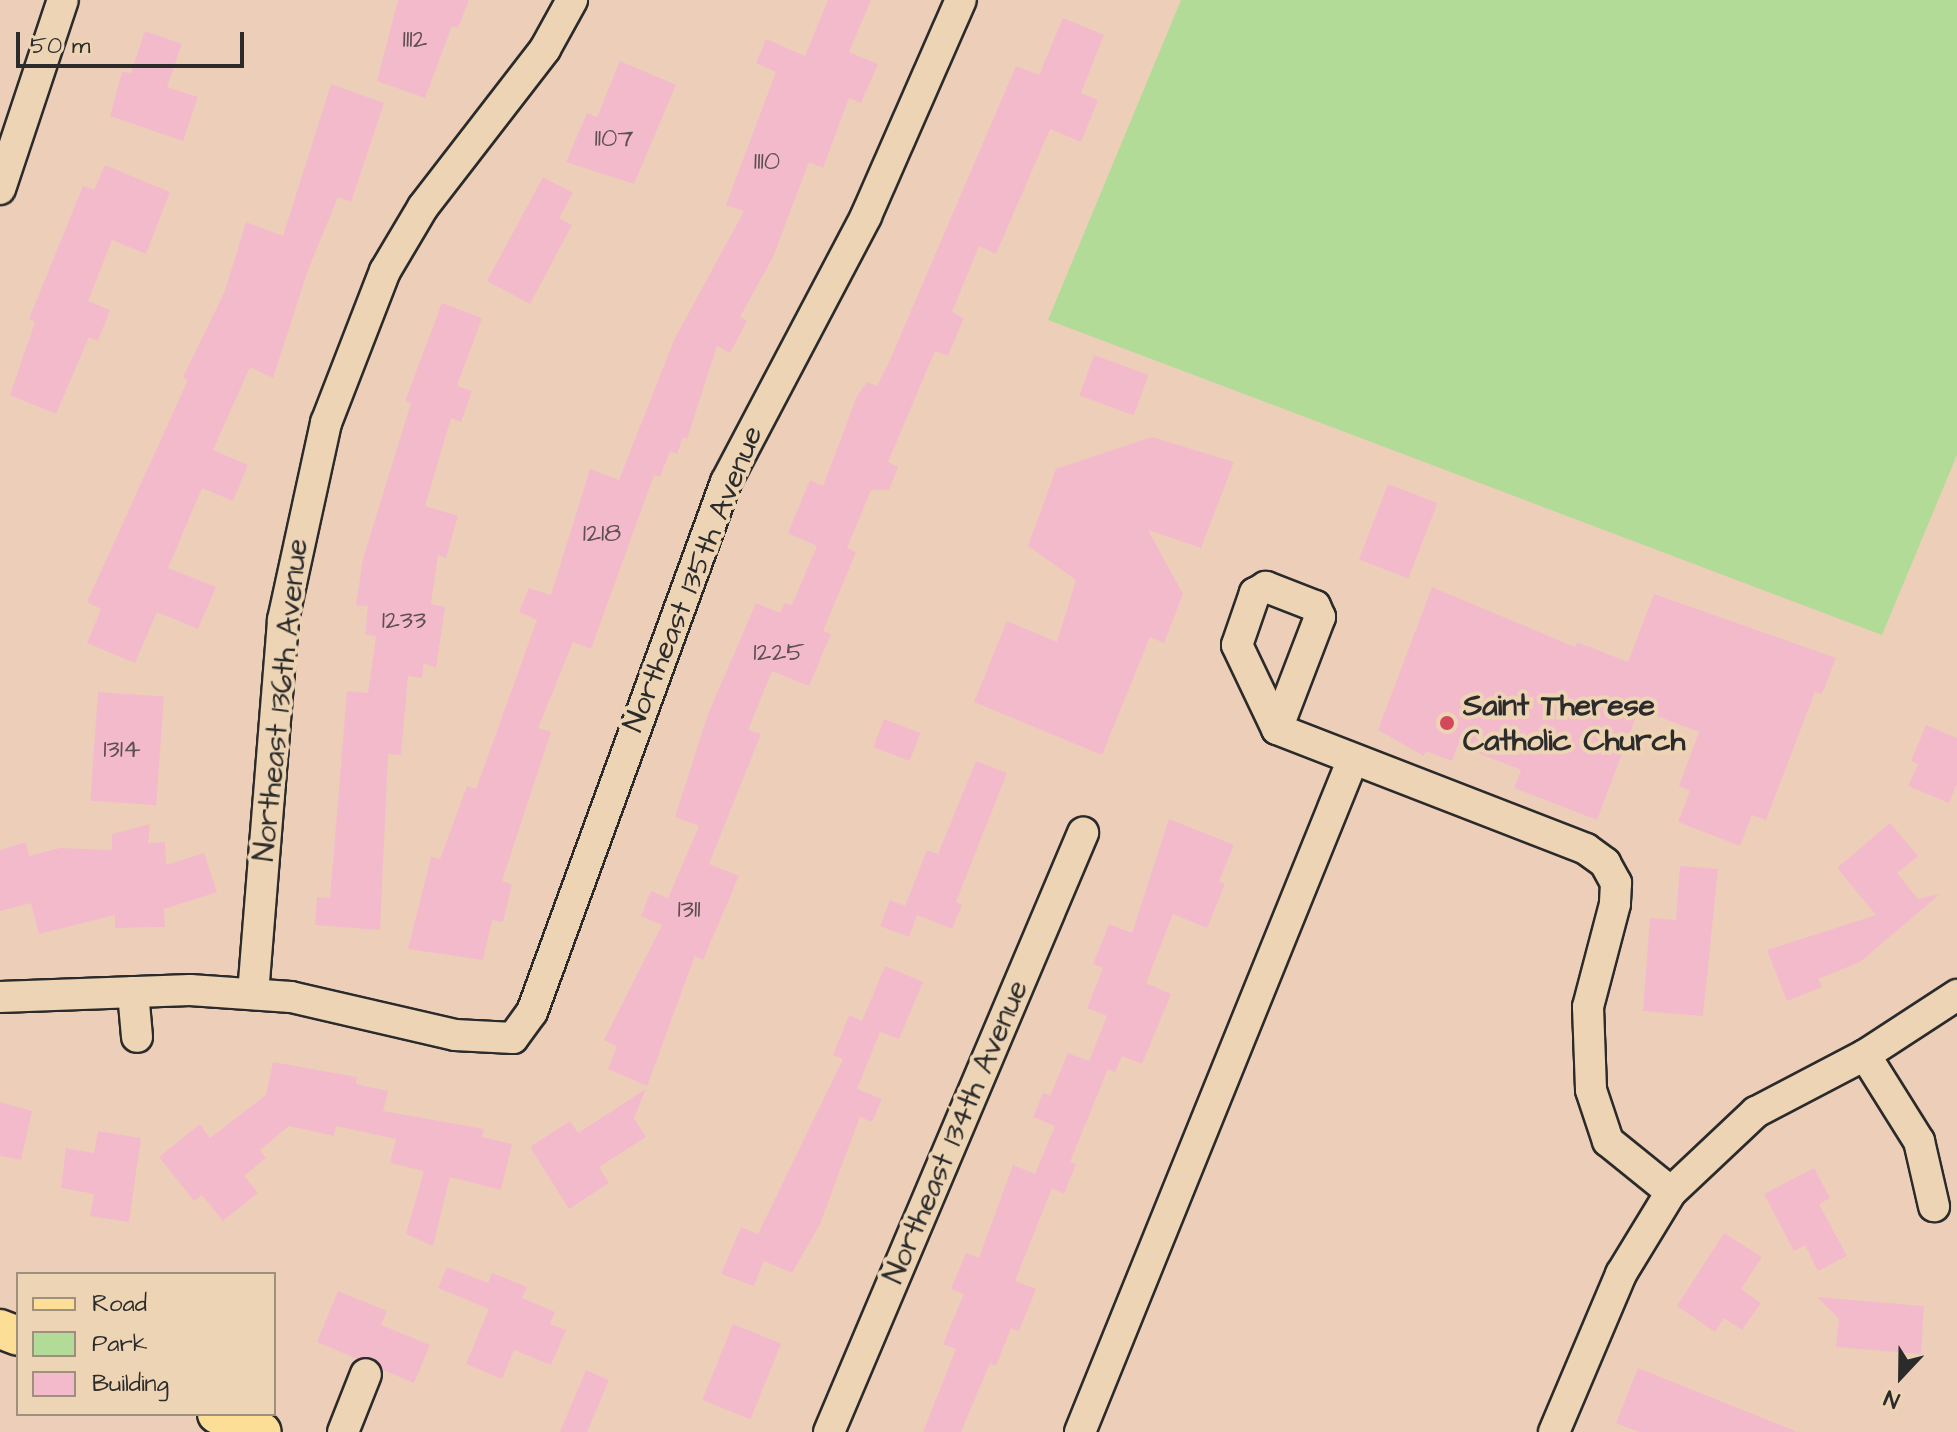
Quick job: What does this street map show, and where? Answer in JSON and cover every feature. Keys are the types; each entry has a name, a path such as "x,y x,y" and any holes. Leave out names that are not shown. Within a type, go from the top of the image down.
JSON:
{"main road":[{"path":"222,1416 262,1432"}],"street":[{"path":"0,189 63,0"},
{"name":"Northeast 136th Avenue","path":"253,994 283,620 326,423 385,271 423,207 545,49 572,0"},
{"name":"Northeast 135th Avenue","path":"253,994 291,997 455,1035 513,1038 532,1012 726,482 866,216 961,0"},
{"path":"1277,729 1586,849 1605,863 1616,883 1615,904 1588,1007 1591,1090 1608,1141 1671,1192"},
{"path":"1080,1432 1353,759"},
{"name":"Northeast 134th Avenue","path":"829,1432 1083,833"},
{"path":"0,997 133,992 253,994"},
{"path":"133,992 137,1037"},
{"path":"1554,1432 1621,1274 1671,1192 1756,1112 1865,1055 1957,995"},
{"path":"1865,1055 1919,1141 1934,1206"},
{"path":"343,1432 366,1374"}],"green space":[{"path":"1181,0 1957,0 1957,455 1882,635 1048,320"}],"building":[{"path":"398,0 469,0 458,28 452,26 425,98 377,81"},
{"path":"828,0 871,0 849,52 878,64 861,103 849,98 823,168 809,162 773,257 740,317 747,321 730,353 717,346 687,439 683,437 677,454 670,451 660,477 654,475 591,649 573,642 538,728 551,732 502,881 512,884 503,922 492,920 483,960 408,949 431,857 440,859 467,786 476,789 537,620 519,612 529,588 551,595 590,469 619,480 674,340 744,211 726,205 776,72 756,63 766,39 805,56"},
{"path":"1063,18 1104,35 1081,93 1098,100 1081,142 1050,129 996,254 979,246 952,312 964,318 948,356 935,351 888,462 898,467 889,490 871,490 847,548 856,552 823,631 831,634 809,686 772,671 748,730 761,734 709,864 739,876 703,960 695,956 647,1086 608,1069 617,1046 604,1040 662,925 641,916 651,891 668,898 699,826 675,817 708,714 756,603 780,613 785,603 792,605 817,546 788,533 810,480 823,486 857,396 867,382 877,386 890,360 1016,66 1039,75"},
{"path":"145,31 182,44 167,87 198,97 183,141 110,116 122,72 131,73"},
{"path":"620,61 676,85 634,184 566,162 587,113 597,117"},
{"path":"331,84 384,103 351,202 338,197 308,270 273,378 250,367 213,450 248,465 233,501 202,488 168,568 216,587 198,629 157,612 135,663 87,643 101,609 87,602 188,380 183,377 225,291 246,222 283,236"},
{"path":"105,165 170,192 146,254 112,240 88,301 110,310 98,341 89,337 56,414 10,395 35,322 29,319 83,186 94,190"},
{"path":"543,177 573,193 559,218 572,225 530,304 487,281"},
{"path":"442,303 482,318 457,386 472,391 461,422 451,418 425,506 458,516 446,558 438,555 431,604 445,607 436,668 424,663 422,678 408,676 401,755 388,754 380,930 315,925 317,897 330,898 347,691 368,693 376,636 365,635 368,606 356,605 363,559 411,403 405,401"},
{"path":"1094,355 1149,375 1134,415 1079,395"},
{"path":"1152,437 1234,462 1201,548 1148,530 1183,594 1164,643 1150,637 1102,755 974,702 1007,621 1057,642 1076,580 1028,546 1056,469"},
{"path":"1388,484 1437,503 1408,579 1359,560"},
{"name":"Saint Therese Catholic Church","path":"1432,587 1575,647 1577,642 1628,662 1654,594 1836,658 1822,694 1815,692 1766,820 1752,815 1740,846 1678,822 1690,791 1679,786 1699,732 1639,709 1597,820 1514,788 1521,770 1458,745 1452,761 1426,751 1424,756 1378,730"},
{"path":"98,692 164,697 156,805 90,801"},
{"path":"884,719 920,733 910,761 873,747"},
{"path":"1926,725 1957,738 1957,784 1949,803 1908,786 1918,764 1911,761"},
{"path":"976,761 1007,773 956,902 962,905 952,929 917,915 909,937 880,926 890,900 905,906 927,850 938,854"},
{"path":"1169,819 1234,845 1219,881 1225,884 1207,928 1173,914 1146,983 1171,994 1142,1064 1122,1056 1115,1072 1108,1069 1070,1162 1076,1164 1064,1194 1052,1188 1015,1281 1036,1289 1019,1331 1011,1328 996,1366 990,1363 961,1432 923,1432 956,1349 943,1344 964,1294 951,1289 966,1253 979,1258 1013,1165 1035,1174 1055,1126 1033,1117 1043,1093 1050,1096 1068,1053 1089,1061 1107,1016 1087,1008 1103,968 1093,964 1109,924 1132,933"},
{"path":"1890,823 1918,856 1897,873 1918,899 1940,894 1860,962 1818,979 1822,987 1787,1001 1767,950 1876,915 1837,868"},
{"path":"150,824 148,843 165,842 166,865 204,853 217,892 164,909 165,927 115,928 115,915 39,934 31,903 0,911 0,850 26,842 29,856 60,848 112,850 112,834"},
{"path":"1680,866 1718,869 1703,1016 1643,1011 1650,918 1676,920"},
{"path":"885,966 923,982 899,1039 880,1032 857,1089 882,1099 872,1122 860,1117 820,1224 792,1273 764,1261 754,1286 721,1274 741,1227 758,1234 843,1059 833,1055 849,1015 862,1021"},
{"path":"273,1062 357,1077 356,1084 388,1091 383,1111 484,1129 482,1137 512,1144 501,1190 450,1177 433,1246 406,1234 424,1171 390,1163 396,1139 336,1126 334,1136 289,1126 260,1150 266,1158 244,1176 258,1193 223,1221 202,1195 194,1201 159,1157 200,1124 210,1138 266,1095"},
{"path":"646,1089 634,1118 646,1137 599,1167 609,1183 569,1209 530,1147 570,1121 578,1133"},
{"path":"0,1102 32,1111 21,1160 0,1156"},
{"path":"98,1131 141,1138 129,1222 90,1216 94,1194 61,1188 66,1148 94,1153"},
{"path":"1814,1168 1830,1198 1819,1204 1847,1256 1818,1271 1805,1245 1794,1251 1764,1194"},
{"path":"1724,1233 1762,1257 1741,1289 1761,1303 1742,1330 1724,1318 1715,1332 1677,1306"},
{"path":"447,1267 488,1283 492,1273 527,1287 522,1298 555,1312 550,1324 566,1330 551,1365 514,1350 502,1379 466,1364 489,1309 438,1288"},
{"path":"338,1291 387,1311 381,1325 430,1345 414,1383 383,1370 373,1358 357,1359 317,1342"},
{"path":"1817,1297 1924,1306 1921,1354 1836,1347 1839,1319"},
{"path":"733,1324 781,1343 750,1420 702,1400"},
{"path":"1638,1368 1795,1432 1639,1432 1616,1423"},
{"path":"586,1370 609,1380 587,1432 560,1432"}],"place":[{"name":"Saint Therese Catholic Church","path":"1447,723"}]}
